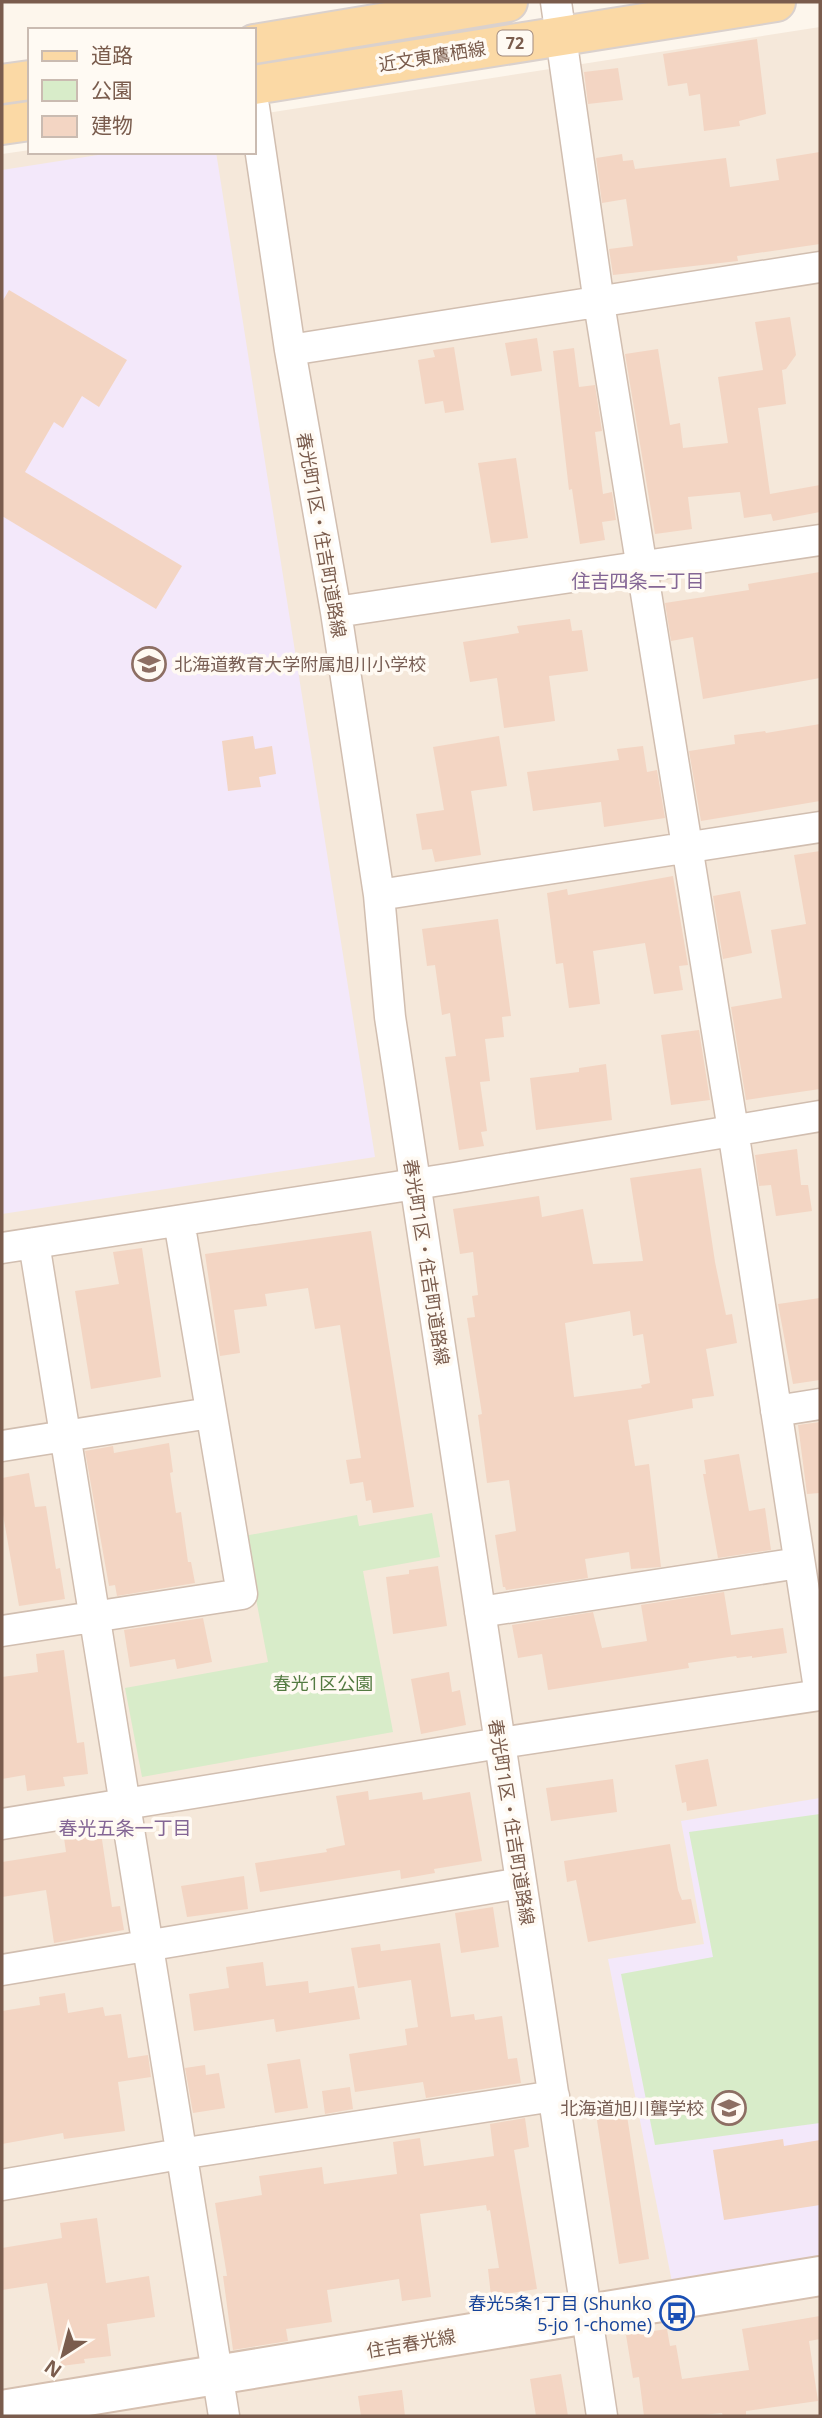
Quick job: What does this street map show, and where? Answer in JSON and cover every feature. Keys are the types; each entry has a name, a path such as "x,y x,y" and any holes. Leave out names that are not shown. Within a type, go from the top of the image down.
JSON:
{"main road":[{"path":"256,44 508,2"},
{"name":"近文東鷹栖線","path":"256,85 559,19 776,2"},
{"path":"2,84 28,79"},
{"path":"2,125 28,121"}],"street":[{"path":"2,1824 500,1743 820,1695 644,567 599,303 559,19"},
{"name":"春光町1区・住吉町道路線","path":"256,120 290,350 336,612 379,895 390,1017 602,2416"},
{"path":"290,350 820,267"},
{"path":"336,612 820,540"},
{"path":"379,895 820,827"},
{"path":"2,1248 416,1184 820,1116"},
{"path":"2,1631 242,1594 178,1221"},
{"path":"34,1243 224,2416"},
{"path":"776,1411 820,1404"},
{"path":"2,1446 209,1413"},
{"path":"480,1612 799,1563"},
{"path":"2,1970 521,1883"},
{"path":"2,2185 180,2154 554,2096"},
{"name":"住吉春光線","path":"2,2410 820,2276"}],"shaded area":[{"path":"820,27 820,2416 2,2416 2,154 28,150 28,154 256,154 256,115"},
{"name":"北海道教育大学附属旭川小学校","path":"104,154 216,154 375,1157 2,1214 2,170"},
{"name":"北海道旭川聾学校","path":"820,1798 820,2258 672,2282 608,1959 704,1944 681,1821"}],"green space":[{"name":"春光1区公園","path":"432,1513 440,1557 363,1571 393,1732 142,1777 125,1688 268,1662 244,1536 357,1515 359,1526"},
{"name":"北海道旭川聾学校","path":"820,1814 820,2123 655,2145 621,1974 713,1957 689,1832"}],"building":[{"path":"757,39 766,114 739,121 740,126 704,131 700,94 689,96 687,83 668,86 663,54"},
{"path":"618,68 623,100 588,104 584,72"},
{"path":"820,152 820,244 737,256 738,261 613,275 609,249 633,246 626,199 602,203 596,158 622,154 623,161 633,160 635,169 726,158 730,187 779,180 776,159"},
{"path":"9,290 127,360 99,407 82,396 63,428 54,422 25,472 182,566 156,609 2,516 2,302"},
{"path":"790,317 796,355 786,369 782,370 786,404 758,408 770,494 820,485 820,512 773,521 771,514 744,518 740,492 688,497 692,529 655,534 625,354 658,349 670,425 680,423 683,448 728,443 718,377 763,370 755,322"},
{"path":"537,338 542,371 511,376 505,343"},
{"path":"454,347 464,410 445,413 443,401 425,404 418,360 435,357 433,350"},
{"path":"574,348 579,387 595,385 602,431 595,432 603,494 612,492 616,520 602,522 605,540 580,544 572,489 569,490 553,351"},
{"path":"516,458 528,538 491,543 478,463"},
{"path":"820,572 820,678 703,699 693,637 671,641 665,603 749,590 748,584"},
{"path":"570,619 572,631 582,630 588,671 549,676 555,721 504,728 497,678 470,682 463,642 519,633 517,626"},
{"path":"820,724 820,801 701,821 689,751 735,744 734,735"},
{"path":"253,736 255,749 272,746 276,774 259,777 261,787 228,791 222,741"},
{"path":"499,736 507,786 471,791 481,855 435,862 432,849 422,850 416,814 444,810 433,747"},
{"path":"643,746 647,772 657,770 665,818 604,827 601,802 533,811 527,772 619,760 617,749"},
{"path":"820,851 820,1089 746,1100 731,1007 782,998 771,930 806,924 794,855"},
{"path":"673,876 688,965 679,966 683,990 654,994 645,943 593,951 600,1004 569,1008 563,963 556,964 547,893 567,889 568,895"},
{"path":"740,891 752,953 723,959 713,896"},
{"path":"498,919 511,1016 502,1017 504,1037 485,1039 490,1081 480,1082 487,1131 481,1132 484,1146 459,1150 445,1057 456,1056 450,1013 442,1015 435,965 427,966 422,929"},
{"path":"699,1030 710,1100 671,1105 661,1035"},
{"path":"606,1064 612,1120 536,1130 530,1078 579,1072 579,1068"},
{"path":"797,1149 801,1185 808,1185 812,1211 776,1216 771,1185 759,1186 755,1155"},
{"path":"701,1168 715,1262 726,1315 732,1314 737,1343 706,1349 714,1396 692,1399 693,1408 628,1420 635,1466 649,1464 661,1567 631,1569 629,1552 585,1559 588,1578 506,1590 503,1587 495,1535 516,1531 509,1480 487,1483 478,1415 482,1414 467,1318 475,1317 472,1296 478,1295 473,1252 460,1254 453,1209 539,1196 542,1217 583,1209 593,1264 643,1261 630,1178","holes":["630,1311 633,1336 643,1334 650,1383 641,1385 642,1388 574,1397 565,1323"]},
{"path":"371,1231 414,1507 373,1513 371,1500 366,1501 363,1482 350,1484 346,1460 361,1458 340,1325 315,1329 308,1288 265,1294 267,1306 234,1310 240,1353 220,1356 205,1254"},
{"path":"142,1248 161,1377 91,1389 75,1291 119,1284 113,1252"},
{"path":"820,1298 820,1380 793,1384 778,1304"},
{"path":"820,1422 820,1493 807,1494 798,1425"},
{"path":"169,1443 176,1513 181,1512 188,1562 191,1562 195,1583 117,1596 115,1585 109,1586 85,1451 113,1446 114,1453"},
{"path":"739,1454 749,1511 765,1508 771,1550 718,1558 703,1474 706,1474 704,1460"},
{"path":"29,1473 35,1507 46,1506 56,1569 60,1568 65,1599 19,1606 2,1509 2,1478"},
{"path":"438,1566 447,1626 393,1634 386,1577"},
{"path":"724,1592 731,1635 783,1628 787,1653 752,1658 736,1656 688,1663 689,1668 548,1690 542,1654 518,1658 512,1625 593,1612 602,1648 647,1641 641,1605"},
{"path":"203,1618 212,1662 177,1669 175,1659 130,1667 124,1630"},
{"path":"64,1650 77,1743 84,1742 88,1774 63,1777 65,1786 27,1791 25,1775 2,1779 2,1677 38,1672 36,1654"},
{"path":"449,1672 452,1692 460,1690 466,1725 421,1734 411,1679"},
{"path":"708,1759 717,1806 687,1811 686,1802 682,1803 675,1765"},
{"path":"613,1779 617,1812 551,1821 546,1788"},
{"path":"368,1791 369,1800 422,1792 423,1800 470,1792 482,1861 434,1869 435,1873 401,1879 400,1870 260,1892 255,1863 327,1852 326,1849 345,1845 336,1796"},
{"path":"101,1833 112,1907 120,1906 124,1930 54,1943 46,1890 2,1897 2,1862 66,1852 64,1838"},
{"path":"670,1844 678,1890 682,1900 691,1899 696,1923 588,1942 576,1880 567,1882 564,1861"},
{"path":"244,1876 248,1909 187,1917 181,1886"},
{"path":"493,1907 499,1947 461,1953 455,1913"},
{"path":"440,1943 451,2017 474,2014 475,2020 502,2016 508,2059 517,2058 521,2083 426,2098 423,2082 355,2092 349,2054 407,2045 405,2029 418,2027 411,1980 358,1988 351,1948 380,1944 381,1951"},
{"path":"263,1962 266,1986 308,1981 309,1993 354,1986 360,2019 276,2032 274,2019 194,2031 189,1994 229,1988 226,1967"},
{"path":"65,1993 68,2013 103,2007 105,2016 121,2014 128,2058 148,2055 151,2077 118,2082 125,2131 64,2139 63,2133 2,2144 2,2011 40,2005 39,1997"},
{"path":"300,2059 308,2108 275,2113 267,2064"},
{"path":"205,2065 206,2075 219,2073 225,2108 193,2113 185,2068"},
{"path":"350,2087 353,2109 325,2114 322,2091"},
{"path":"626,2109 649,2259 619,2264 596,2114"},
{"path":"525,2118 529,2147 514,2150 537,2289 491,2296 488,2269 499,2268 490,2210 487,2211 486,2205 420,2214 431,2297 402,2301 399,2279 327,2290 332,2322 286,2329 288,2341 233,2350 223,2276 227,2276 215,2203 262,2195 259,2176 322,2167 324,2184 397,2174 393,2142 420,2138 424,2166 494,2156 490,2124"},
{"path":"783,2139 784,2146 820,2140 820,2205 724,2220 713,2150"},
{"path":"97,2218 106,2283 149,2276 155,2317 107,2324 111,2356 84,2359 85,2363 61,2366 47,2283 2,2290 2,2248 62,2238 60,2223"},
{"path":"820,2316 820,2339 809,2341 818,2401 746,2411 746,2416 723,2416 722,2413 644,2416 639,2377 633,2378 626,2335 667,2329 670,2346 676,2345 682,2379 749,2370 742,2329"},
{"path":"561,2374 568,2416 536,2416 530,2379"},
{"path":"402,2390 405,2416 361,2416 358,2396"}],"place":[{"name":"北海道教育大学附属旭川小学校","path":"149,664"},
{"name":"北海道旭川聾学校","path":"729,2108"},
{"name":"春光5条1丁目 (Shunko 5-jo 1-chome)","path":"677,2313"}],"district":[{"name":"住吉四条二丁目","path":"638,581"},
{"name":"春光五条一丁目","path":"125,1828"}]}
